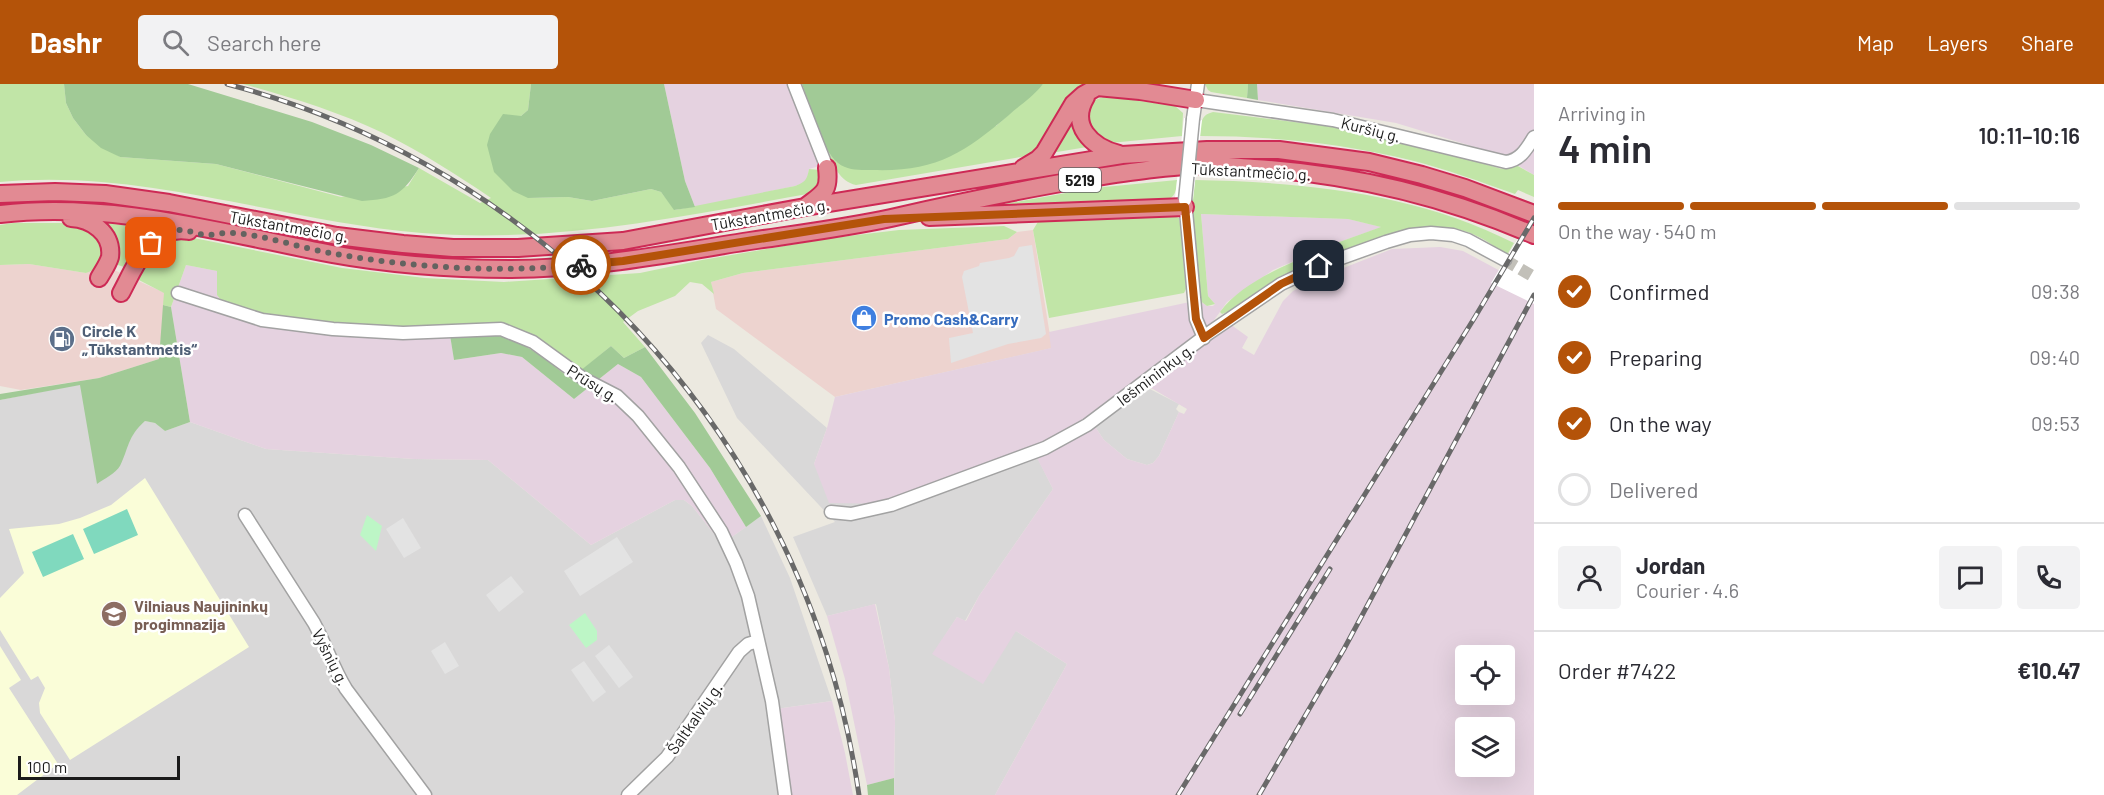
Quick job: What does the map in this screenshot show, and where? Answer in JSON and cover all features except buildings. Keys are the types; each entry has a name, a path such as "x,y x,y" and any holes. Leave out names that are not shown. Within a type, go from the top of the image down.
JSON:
{"highway":[{"path":"1011,173 1027,166 1044,153 1074,104 1090,91 1103,87 1197,92"},
{"path":"1090,91 1080,111 1084,130 1095,144 1106,151 1122,155"},
{"name":"Tūkstantmečio g.","path":"0,194 55,192 105,194 169,203 337,236 453,248 518,248 623,241 805,207 1122,155 1207,150 1279,150 1369,162 1422,175 1475,191 1534,214"},
{"name":"Tūkstantmečio g.","path":"7,213 58,210 102,212 167,220 334,254 402,264 515,269 623,261 884,219 1018,190 1126,172 1206,165 1276,170 1373,183 1464,208 1534,235"},
{"path":"827,168 838,183 864,198"},
{"path":"805,207 822,194 829,183 827,168"},
{"path":"884,219 1185,203"},
{"path":"7,213 82,219 95,225 103,232 110,249 108,262 99,278"},
{"path":"121,293 142,256 161,234 173,230 206,235 232,233"}],"street":[{"path":"794,84 827,168"},
{"path":"1197,92 1185,203 1196,319 1204,338"},
{"name":"Kuršių g.","path":"1197,92 1333,120 1506,162 1520,157 1534,137"},
{"name":"Iešmininkų g.","path":"831,512 851,514 891,505 1045,448 1087,425 1204,338 1297,275 1402,237 1431,233 1453,235 1485,248 1505,260"},
{"name":"Prūsų g.","path":"178,294 262,320 333,329 403,333 501,328 533,342 584,379 617,396 638,416 674,460 721,531 736,563 747,596 772,701 785,795"},
{"name":"Vyšnių g.","path":"245,515 314,623 341,681 425,795"},
{"name":"Šaltkalvių g.","path":"628,795 666,757 739,652 748,644 758,641"}],"shaded area":[{"path":"664,84 802,84 833,162 809,169 804,183 795,186 695,207 685,181"},
{"path":"1257,84 1534,84 1534,175 1501,155 1396,123 1258,100"},
{"path":"1201,214 1348,219 1382,227 1331,245 1273,270 1227,302 1192,351 1230,324 1248,337 1242,348 1254,355 1283,301 1293,291 1328,274 1392,249 1440,247 1463,251 1534,289 1534,795 995,795 1067,664 1016,631 983,684 932,654 957,617 966,621 979,596 1053,489 1037,458 898,504 829,503 814,464 835,397 1051,348 1049,332 1199,300 1207,306 1215,304 1208,296","holes":["1144,386 1187,409 1184,414 1179,412 1159,456 1153,463 1147,465 1127,459 1104,440 1094,425"]},
{"path":"1033,230 1052,348 835,397 716,309 711,282 743,273 1008,239 1017,232"},
{"path":"1032,245 1046,334 1041,338 1008,344 951,363 949,338 973,333 962,277 964,271 979,266 980,263 1009,258 1014,256 1019,247"},
{"path":"29,264 86,273 101,264 165,293 159,359 99,378 21,390 0,386 0,265"},
{"path":"186,265 217,271 217,295 449,327 454,360 501,353 522,357 574,399 618,364 641,377 710,468 746,527 722,544 692,506 684,500 675,500 591,545 488,460 414,459 266,449 190,422 171,307"},
{"path":"708,335 734,349 827,428 814,464 898,504 1037,457 1053,489 979,596 965,621 957,617 933,654 1016,631 1067,664 995,795 894,795 895,721 889,668 876,604 827,616 793,537 835,522 737,418 701,343"},
{"path":"80,384 119,468 126,446 136,429 145,421 155,423 165,431 190,422 266,449 414,459 488,460 591,545 675,500 684,500 692,506 722,544 761,516 790,578 832,701 769,710 781,795 0,795 0,400"},
{"path":"1144,386 1179,404 1176,409 1179,412 1159,456 1153,463 1147,465 1127,459 1104,440 1094,425"},
{"name":"Vilniaus Naujininkų progimnazija","path":"145,478 249,647 70,760 40,713 39,703 45,688 38,676 31,680 0,630 0,598 24,573 9,529 59,524 80,518 111,505"},
{"path":"403,518 421,548 404,558 386,529"},
{"path":"617,537 633,562 580,596 564,571"},
{"path":"511,576 524,592 499,612 486,595"},
{"path":"875,604 889,668 895,721 894,778 867,785 845,679 827,616"},
{"path":"445,642 459,666 445,674 431,651"},
{"path":"609,645 633,677 619,688 595,656"},
{"path":"0,646 21,680 9,688 58,764 17,795 0,795"},
{"path":"584,661 606,692 593,702 571,670"},
{"path":"832,701 853,795 781,795 769,710"}],"green space":[{"path":"0,84 64,84 66,103 73,118 86,135 120,157 216,164 341,197 408,186 419,168 480,203 491,198 438,164 383,133 349,118 243,84 531,84 528,110 521,116 528,198 568,197 592,201 651,189 661,192 675,210 795,186 805,180 809,169 820,170 825,176 813,193 619,226 521,235 422,233 369,227 212,198 106,182 53,180 0,182"},
{"path":"64,84 188,84 312,122 371,145 419,168 402,190 396,194 382,199 362,201 216,164 120,157 101,148 86,135 73,118 66,103"},
{"path":"531,84 664,84 685,181 695,207 674,210 661,192 651,189 592,201 568,197 528,198 513,191 494,172 487,145 490,134 503,114 521,116 528,110"},
{"path":"802,84 1043,84 992,129 947,158 914,168 855,170 838,163 826,147 816,126"},
{"path":"1043,84 1085,84 1070,96 1039,148 1027,156 856,185 842,177 828,152 837,162 996,126"},
{"path":"1205,84 1248,84 1247,98 1211,92"},
{"path":"1248,84 1257,84 1258,100 1247,98"},
{"path":"1106,96 1175,106 1183,113 1182,136 1110,143 1091,134 1086,111 1095,100"},
{"path":"1078,102 1087,147 1051,153"},
{"path":"1213,112 1342,128 1399,140 1502,169 1516,165 1534,175 1534,197 1518,190 1515,194 1423,164 1358,149 1279,139 1200,136 1203,118"},
{"path":"1177,180 1175,193 1165,201 982,208 1094,188"},
{"path":"1195,180 1277,184 1359,194 1438,212 1514,243 1507,255 1483,239 1462,230 1426,227 1390,234 1339,253 1334,251 1331,245 1381,227 1348,219 1201,214 1208,296 1215,304 1207,306 1199,300 1190,210"},
{"path":"1168,214 1179,218 1186,289 1184,293 1049,318 1033,230 1039,220"},
{"path":"83,223 92,228 105,250 99,264 86,273 29,264 0,265 0,225"},
{"path":"105,223 153,229 141,243 127,268 115,264"},
{"path":"1004,226 1017,232 1008,239 743,273 711,282 714,294 702,284 690,282 675,296 638,311 623,322 645,347 624,358 611,346 570,380 539,354 523,345 410,328 323,322 257,313 222,301 217,295 217,271 186,265 171,307 163,305 164,293 137,279 156,246 179,235 342,268 425,278 504,282 640,273 832,238 899,230"},
{"path":"1318,251 1316,260 1277,278 1230,311 1222,314 1220,312 1240,292 1252,284"},
{"path":"163,305 171,307 190,422 165,431 155,423 145,421 132,438 118,469 97,484 80,385 0,400 0,394 99,378 159,359"},
{"path":"450,335 496,335 512,340 538,354 570,379 611,346 624,358 645,347 695,413 761,516 746,527 710,468 641,377 618,364 574,399 522,357 501,353 454,360"},
{"path":"127,509 138,535 94,554 83,529"},
{"path":"367,515 382,526 376,551 360,535"},
{"path":"73,534 84,559 43,577 32,552"},
{"path":"585,613 597,631 597,640 586,648 569,625"},
{"path":"894,778 894,795 868,795 867,785"}],"pier":[{"path":"1184,118 1202,120 1193,200 1175,198"},
{"path":"1534,212 1534,304 1491,283"}],"tunnel":[{"path":"1505,260 1534,277"}],"railway":[{"path":"227,84 330,118 427,165 517,223 599,292 672,370 735,457 786,551 826,652 846,723 859,795"},
{"path":"1178,795 1534,218"},
{"path":"1259,795 1344,649 1534,295"},
{"path":"1240,714 1330,569"}],"way so far":[{"path":"151,243 161,234 182,230 206,235 232,233 334,254 402,264 515,269 581,265"}],"place":[{"name":"Promo Cash&Carry","path":"864,318"},
{"name":"Circle K „Tūkstantmetis“","path":"62,339"},
{"name":"Vilniaus Naujininkų progimnazija","path":"114,614"}],"route":[{"path":"581,265 623,261 884,219 1185,207 1196,319 1204,338 1281,284 1319,266"}]}
